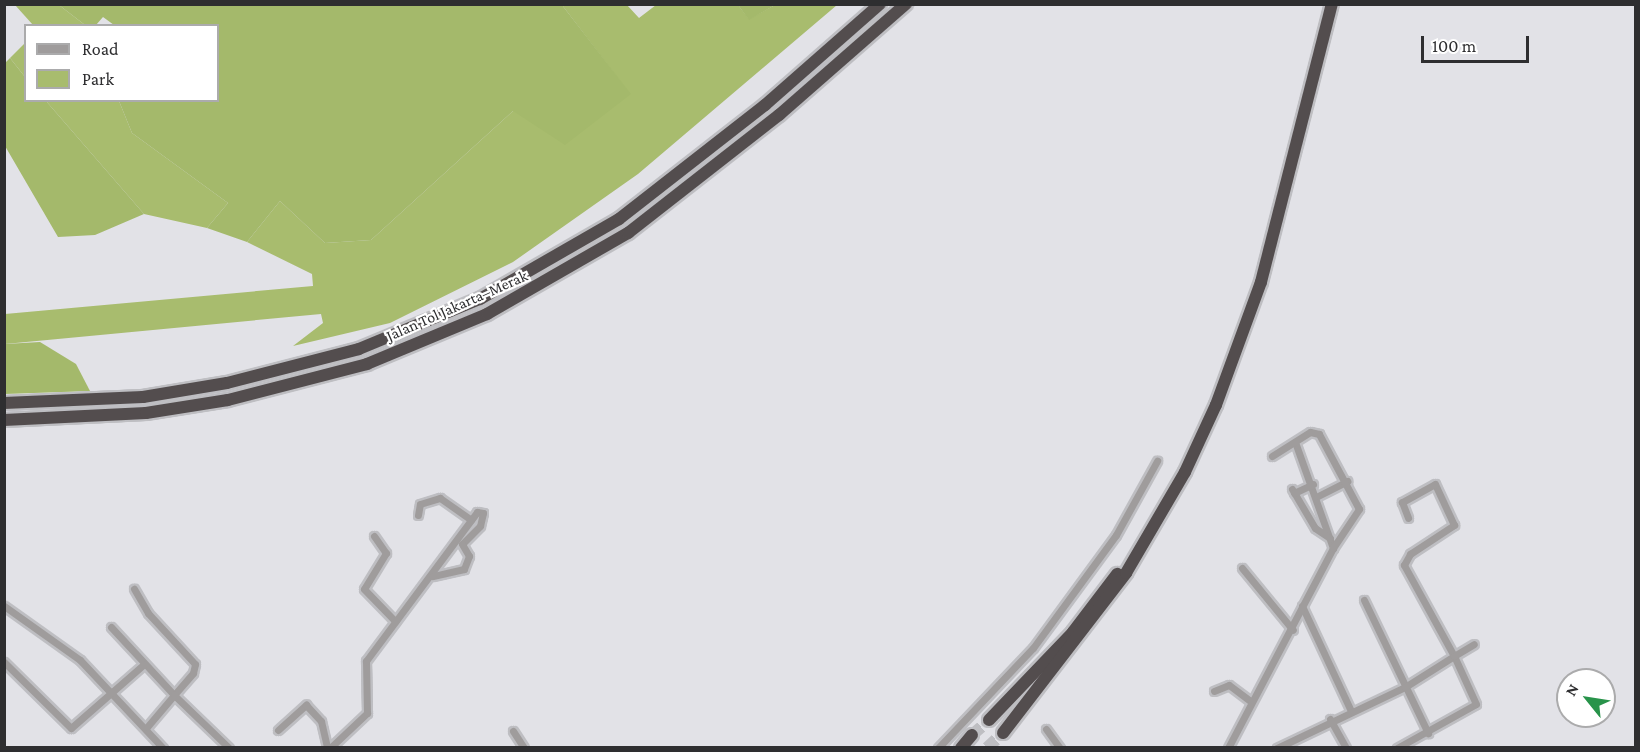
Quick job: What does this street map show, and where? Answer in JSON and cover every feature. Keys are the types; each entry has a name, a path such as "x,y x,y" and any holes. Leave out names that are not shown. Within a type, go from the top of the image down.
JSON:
{"highway":[{"name":"Jalan Tol Jakarta–Merak","path":"4,404 143,398 227,383 359,349 480,299 628,213 765,105 880,4"},
{"name":"Jalan Tol Jakarta–Merak","path":"4,420 146,413 228,400 367,364 487,314 628,233 779,115 906,4"},
{"path":"989,720 1073,632 1114,577 1207,412 1267,238 1325,4"},
{"path":"1003,733 1126,573 1185,472 1216,405 1261,282 1332,4"},
{"path":"961,747 972,735"}],"street":[{"path":"1228,747 1250,701 1293,630 1302,605 1333,548 1359,508 1347,481 1319,434 1310,432 1272,456"},
{"path":"1295,442 1318,495 1333,548"},
{"path":"938,747 1033,648 1116,535 1157,461"},
{"path":"1318,495 1347,481"},
{"path":"1397,747 1428,732 1477,701 1404,565 1410,554 1454,525 1437,485 1432,483 1402,502 1408,519"},
{"path":"1313,484 1293,491 1315,528 1330,538"},
{"path":"418,515 420,504 440,498 471,520"},
{"path":"278,730 306,705 321,721 328,747 368,713 363,667 395,621 433,576 454,545 471,520 478,511 484,515 462,544 454,545"},
{"path":"374,536 387,553 364,589 395,621"},
{"path":"433,576 464,569 469,556 462,544"},
{"path":"1242,568 1293,630"},
{"path":"134,589 148,613 195,664 174,695 147,727"},
{"path":"1364,600 1428,732"},
{"path":"1302,605 1350,709"},
{"path":"4,606 54,638 114,692 164,747"},
{"path":"111,627 174,695 229,747"},
{"path":"1277,747 1350,709 1405,687 1474,644"},
{"path":"4,662 71,728 144,664"},
{"path":"1214,691 1229,685 1250,701"},
{"path":"1330,719 1346,747"},
{"path":"1046,729 1060,747"},
{"path":"513,731 524,747"},
{"path":"151,747 156,740"}],"green space":[{"path":"738,4 775,5 749,20"},
{"path":"15,5 59,5 84,24 32,24"},
{"path":"59,5 562,5 631,94 565,145 513,111 371,240 325,243 280,201 247,242 207,228 228,203 132,133 119,102 219,102 219,24 113,24 103,17 97,24 84,24"},
{"path":"562,5 627,5 639,18 656,5 738,5 749,19 775,5 837,5 638,174 513,262 390,323 293,346 323,323 321,314 5,344 5,314 313,286 312,274 247,242 280,201 325,243 371,240 513,111 630,94"},
{"path":"24,44 24,76 10,58"},
{"path":"10,58 24,76 24,102 47,102 144,214 95,235 58,237 5,146 5,63"},
{"path":"47,102 119,102 132,133 228,203 207,228 144,214"},
{"path":"40,342 76,364 90,391 5,394 5,344"}],"tunnel":[{"path":"972,735 989,720"},
{"path":"987,748 1003,733"}]}
